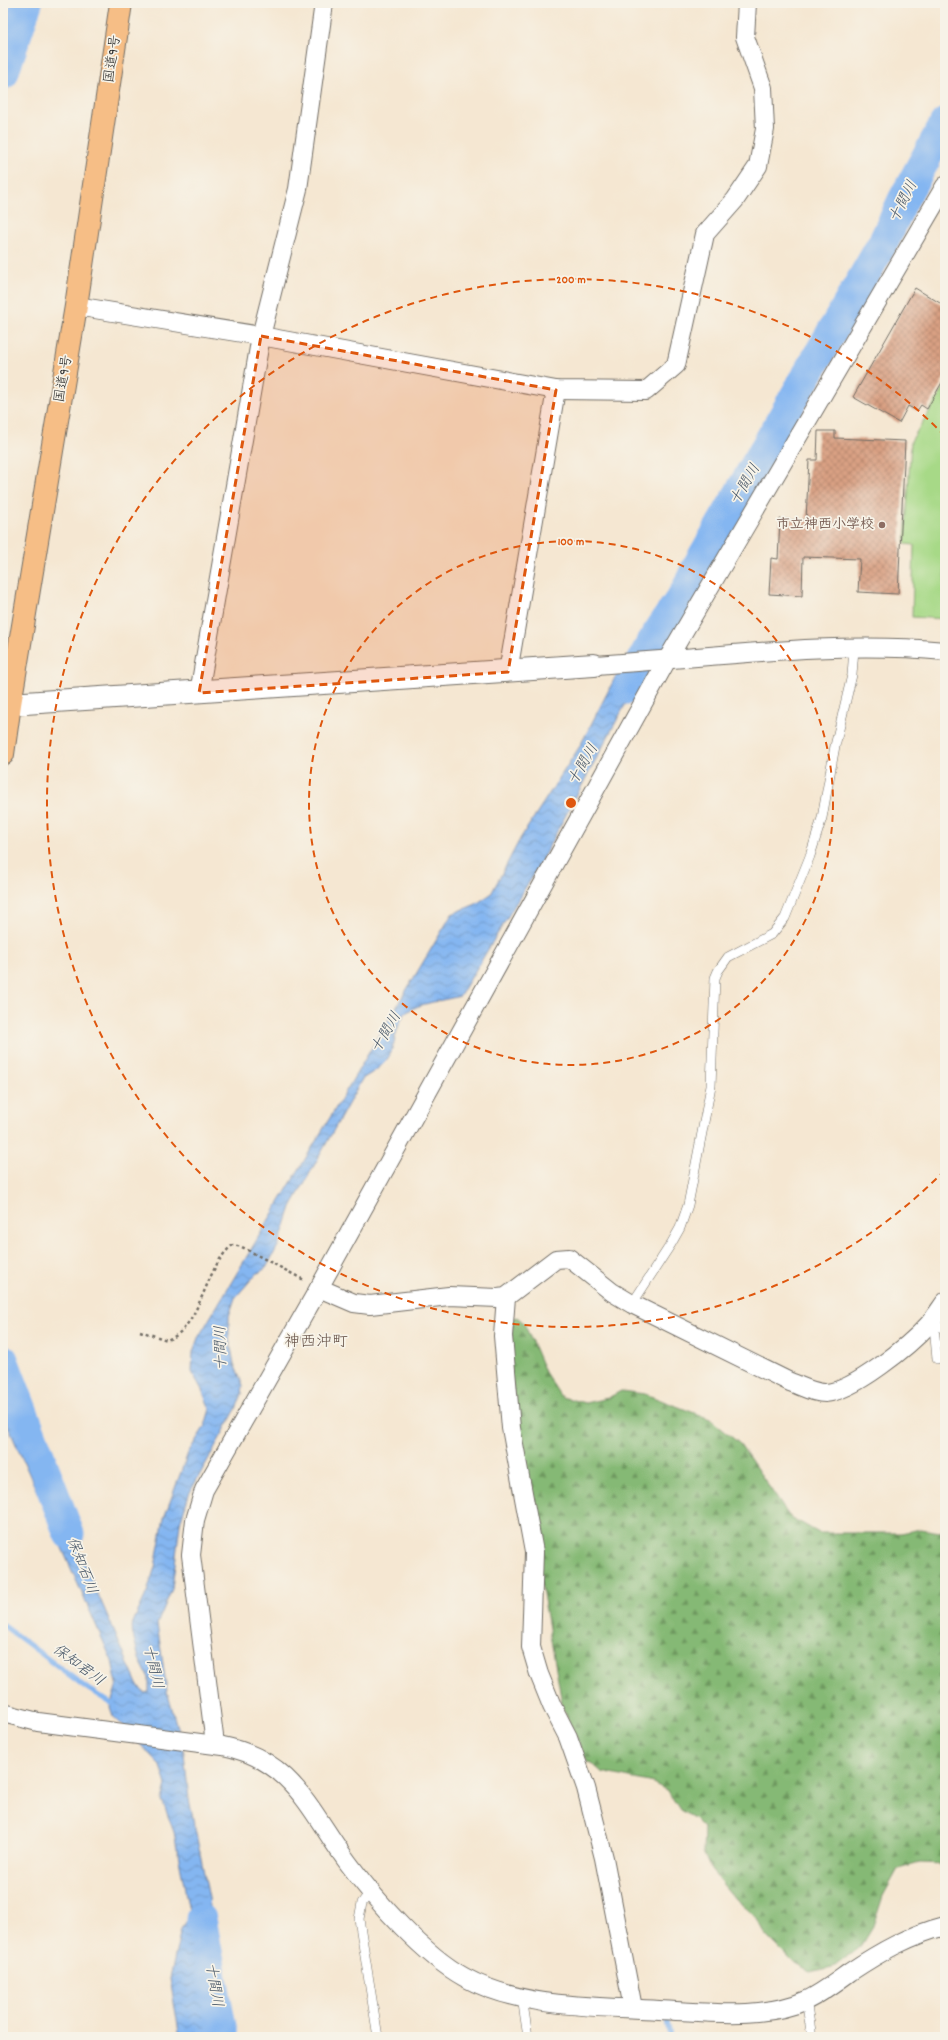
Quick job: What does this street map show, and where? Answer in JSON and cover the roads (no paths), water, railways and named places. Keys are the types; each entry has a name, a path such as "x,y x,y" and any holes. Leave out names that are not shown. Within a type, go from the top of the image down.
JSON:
{"highway":[{"name":"国道9号","path":"3,754 6,704 76,306 121,3"}],"street":[{"path":"199,693 261,336 298,189 324,3"},
{"path":"76,306 261,336 556,390 646,390 676,365 705,234 736,200 758,166 765,129 763,88 745,37 747,3"},
{"path":"211,1744 191,1555 199,1504 206,1486 313,1285 662,660 945,186"},
{"path":"508,672 556,390"},
{"path":"6,704 199,693 508,672 793,650 909,648 945,651"},
{"path":"313,1285 348,1301 370,1304 449,1296 498,1298 506,1297 556,1259 565,1257 573,1260 612,1292 632,1304 790,1382 825,1393 837,1390 859,1380 936,1326 945,1302"},
{"path":"506,1297 502,1336 511,1428 534,1552 532,1647 539,1674 552,1706 568,1737 586,1788 604,1858 633,2008"},
{"path":"3,1713 38,1722 211,1744 250,1752 286,1777 302,1795 348,1863 370,1892 403,1927 438,1960 484,1988 522,1997 570,2005 717,2012 750,2012 777,2009 806,2000 874,1956 905,1939 945,1926"}],"lane":[{"path":"632,1304 671,1244 680,1228 688,1205 711,1086 715,978 728,957 772,934 785,918 810,856 822,818 835,746 852,675 854,649"},
{"path":"936,1326 937,1359"},
{"path":"370,1892 362,1903 360,1919 378,2037"},
{"path":"522,1997 528,2037"},
{"path":"806,2000 812,2037"}],"water":[{"path":"646,666 539,865 460,996 418,1006 407,1012 401,1019 389,1057 379,1068 362,1079 291,1207 279,1244 266,1268 255,1275 235,1298 229,1316 229,1337 234,1364 243,1385 242,1394 236,1409 189,1494 180,1523 172,1589 157,1624 167,1691 184,1753 189,1799 209,1898 214,1945 206,1971 203,1997 208,2037 180,2037 170,1979 181,1929 190,1917 174,1832 162,1800 166,1785 160,1765 113,1716 110,1707 117,1684 112,1661 3,1415 3,1375 137,1684 144,1693 149,1692 149,1678 139,1659 131,1627 147,1592 155,1567 164,1518 188,1453 205,1426 210,1409 192,1372 193,1352 198,1338 452,914 476,904 491,894 520,839 580,746 620,668"}],"waterway":[{"name":"保知石川","path":"3,74 27,3"},
{"name":"十間川","path":"627,689 653,640 686,591 697,567 884,241 903,200 945,123"},
{"name":"保知石川","path":"3,1360 69,1534"},
{"name":"保知君川","path":"3,1625 88,1689 117,1707"},
{"name":"十間川","path":"201,1919 223,2037"},
{"path":"667,2021 670,2037"}],"place":[{"name":"市立神西小学校","path":"882,525"}],"district":[{"name":"神西沖町","path":"316,1342"}]}
